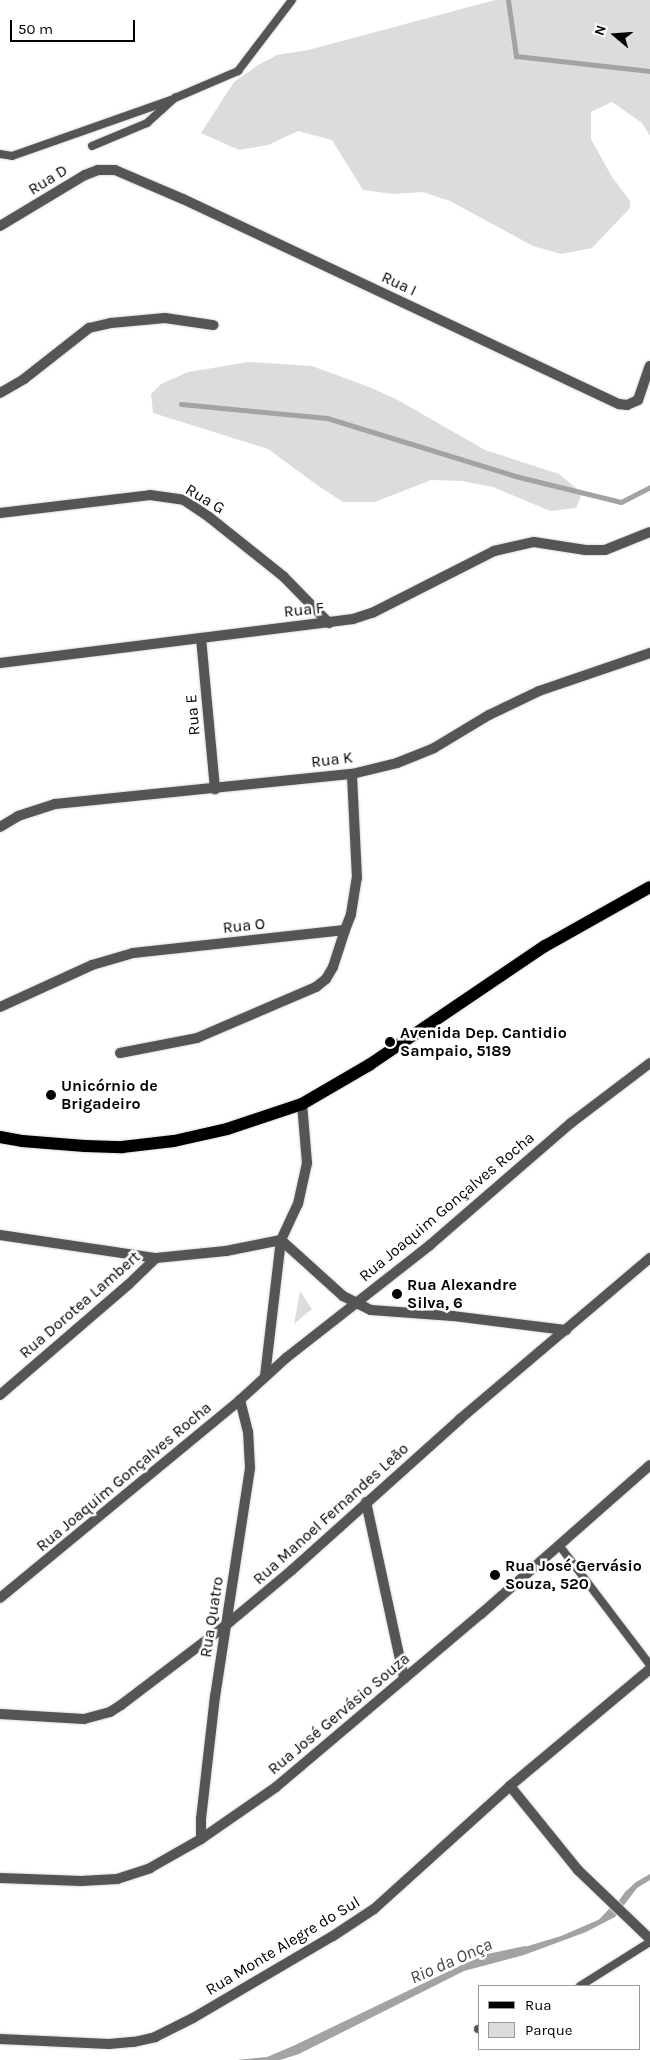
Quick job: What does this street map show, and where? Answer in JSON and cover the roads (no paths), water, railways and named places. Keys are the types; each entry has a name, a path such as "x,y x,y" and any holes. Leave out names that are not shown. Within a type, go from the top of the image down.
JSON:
{"main road":[{"path":"0,1137 22,1141 86,1146 122,1146 174,1141 227,1129 302,1104 369,1065 546,946 650,886"}],"street":[{"name":"Rua D","path":"0,226 85,175 98,170 115,170"},
{"name":"Rua I","path":"115,170 183,199 619,404 627,405 638,400 650,366"},
{"path":"0,393 24,379 89,328 111,323 166,318 213,325"},
{"name":"Rua G","path":"0,513 150,495 184,500 209,517 283,576 329,623"},
{"name":"Rua F","path":"0,662 329,623 372,613 494,551 534,542 596,551 616,546 650,532"},
{"name":"Rua E","path":"201,638 215,789"},
{"name":"Rua K","path":"0,827 18,816 55,804 352,774 414,758 489,716 539,691 650,653"},
{"path":"120,1053 197,1038 316,987 326,979 333,967 351,914 357,878 352,774"},
{"name":"Rua O","path":"0,1006 92,965 133,953 345,930"},
{"name":"Rua Joaquim Gonçalves Rocha","path":"0,1598 240,1400 264,1376 354,1303 430,1245 571,1124 650,1063"},
{"path":"264,1376 281,1240 298,1204 307,1163 302,1104"},
{"path":"0,1235 156,1258 234,1250 281,1240"},
{"path":"281,1240 354,1303 371,1310 453,1316 566,1330"},
{"name":"Rua Dorotea Lambert","path":"0,1395 129,1284 156,1258"},
{"name":"Rua Manoel Fernandes Leão","path":"0,1714 84,1719 110,1712 225,1626 292,1570 366,1502 650,1258"},
{"name":"Rua Quatro","path":"201,1839 201,1820 225,1626 250,1468 248,1432 240,1400"},
{"name":"Rua José Gervásio Souza","path":"0,1878 82,1881 117,1879 150,1868 201,1839 276,1787 650,1465"},
{"path":"366,1502 404,1678"},
{"name":"Rua Monte Alegre do Sul","path":"0,2039 110,2044 155,2038 170,2031 374,1910 510,1786 650,1667"},
{"path":"510,1786 561,1851 650,1941"}],"lane":[{"path":"0,154 12,156 176,98 238,71 292,0"},
{"path":"92,146 147,123 176,98"},
{"path":"559,1545 650,1667"},
{"path":"582,1985 650,1941"}],"waterway":[{"path":"508,0 516,56 650,71"},
{"path":"181,404 327,418 515,476 621,502 650,487"},
{"name":"Rio da Onça","path":"602,1919 615,1905"},
{"name":"Rio da Onça","path":"477,1960 524,1948"}],"place":[{"name":"Avenida Dep. Cantidio Sampaio, 5189","path":"390,1042"},
{"name":"Unicórnio de Brigadeiro","path":"51,1095"},
{"name":"Rua Alexandre Silva, 6","path":"397,1294"},
{"name":"Rua José Gervásio Souza, 520","path":"495,1575"}]}
